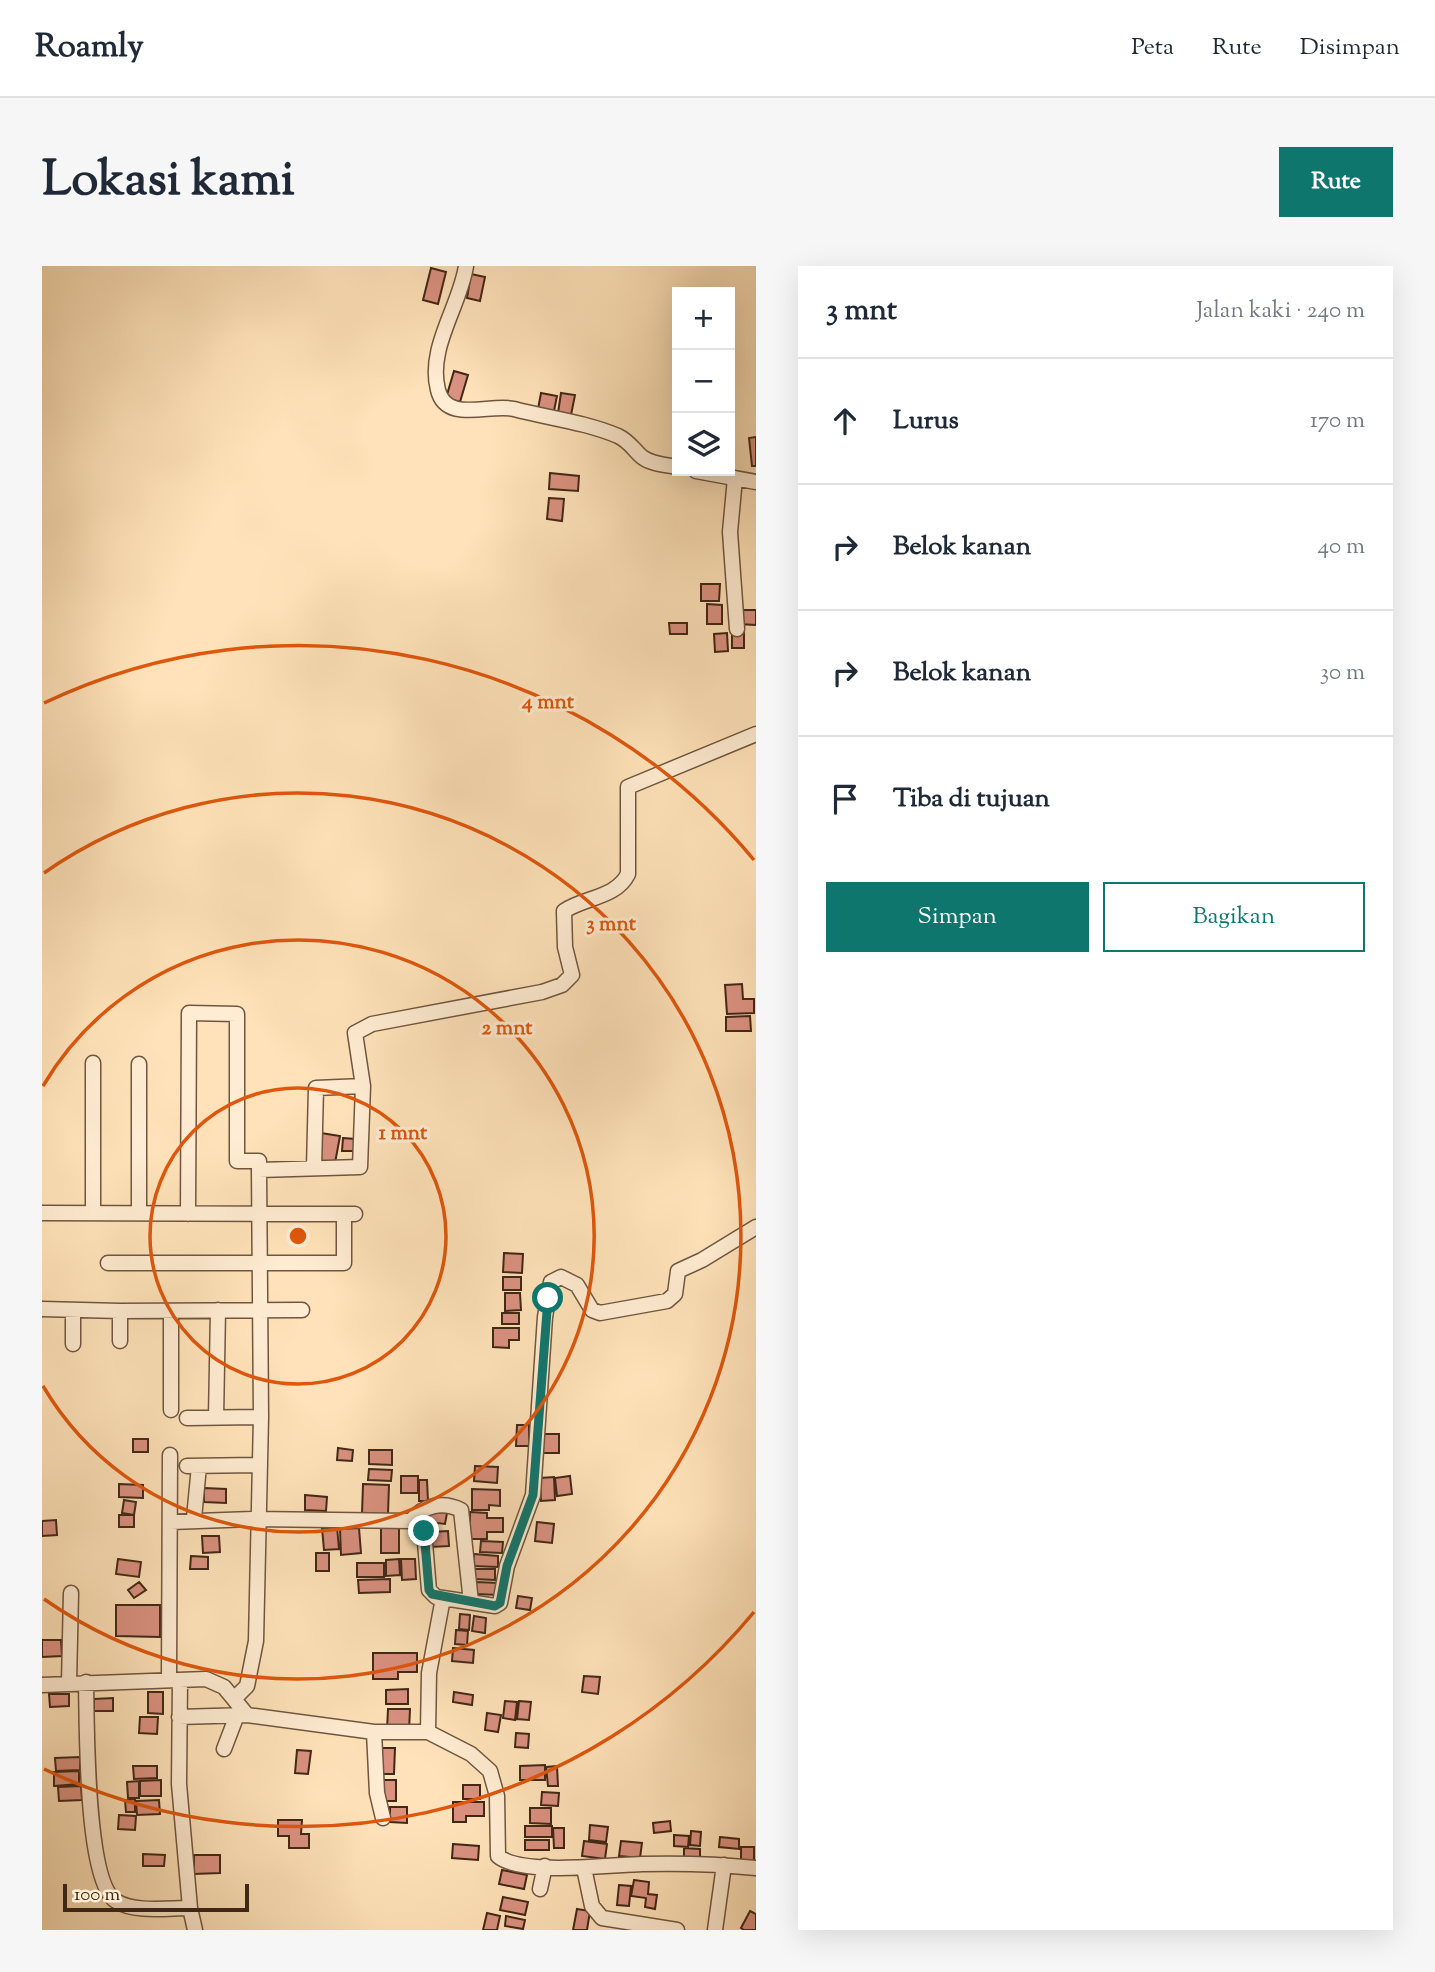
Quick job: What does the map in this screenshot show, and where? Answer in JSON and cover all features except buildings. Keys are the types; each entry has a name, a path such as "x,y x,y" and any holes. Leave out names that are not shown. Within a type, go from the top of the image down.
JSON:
{"street":[{"path":"466,266 463,289 442,340 439,356 437,388 442,401 450,406 476,411 508,407 600,430 621,437 649,461 672,466"},
{"path":"724,476 756,482"},
{"path":"735,478 730,532 737,629"},
{"path":"259,1170 357,1167 362,1164 363,1086 355,1032 365,1027 484,1002 523,997 562,985 572,975 565,947 564,911 576,902 612,892 623,885 628,874 628,787 756,734"},
{"path":"188,1214 190,1013 237,1014 237,1161 259,1161 261,1417 256,1641 247,1686 234,1699"},
{"path":"93,1063 93,1213"},
{"path":"139,1064 139,1213"},
{"path":"314,1168 316,1088 363,1086"},
{"path":"42,1213 349,1214 344,1263 108,1264"},
{"path":"171,1522 259,1519 411,1521 424,1531 429,1590 436,1597 495,1606 501,1601 507,1566 533,1495 545,1317 551,1282 561,1277 577,1284 592,1310 600,1313 667,1301 675,1294 678,1271 702,1261 756,1227"},
{"path":"42,1309 302,1310"},
{"path":"73,1310 73,1344"},
{"path":"216,1418 218,1310"},
{"path":"120,1311 120,1341"},
{"path":"171,1311 171,1409"},
{"path":"187,1418 261,1417"},
{"path":"170,1455 174,1679 180,1717 179,1784 190,1908 195,1930"},
{"path":"194,1518 193,1466 260,1465"},
{"path":"411,1521 422,1509 432,1506 452,1506 463,1513 471,1602"},
{"path":"69,1683 71,1593"},
{"path":"428,1732 429,1673 443,1598"},
{"path":"42,1685 174,1679 216,1682 234,1699 242,1715"},
{"path":"86,1682 91,1818 100,1882 113,1900 127,1907 190,1908"},
{"path":"224,1749 242,1715"},
{"path":"180,1717 242,1715 374,1732 428,1732 481,1760 490,1771 497,1796 498,1856 512,1865 584,1868 642,1864 724,1865 756,1868"},
{"path":"374,1732 377,1793 383,1818"},
{"path":"715,1930 724,1865"},
{"path":"540,1889 545,1867"},
{"path":"584,1868 592,1906 602,1918 677,1930"}],"route":[{"path":"424,1531 429,1590 432,1594 436,1597 495,1606 500,1603 507,1566 533,1495 548,1298"}]}
